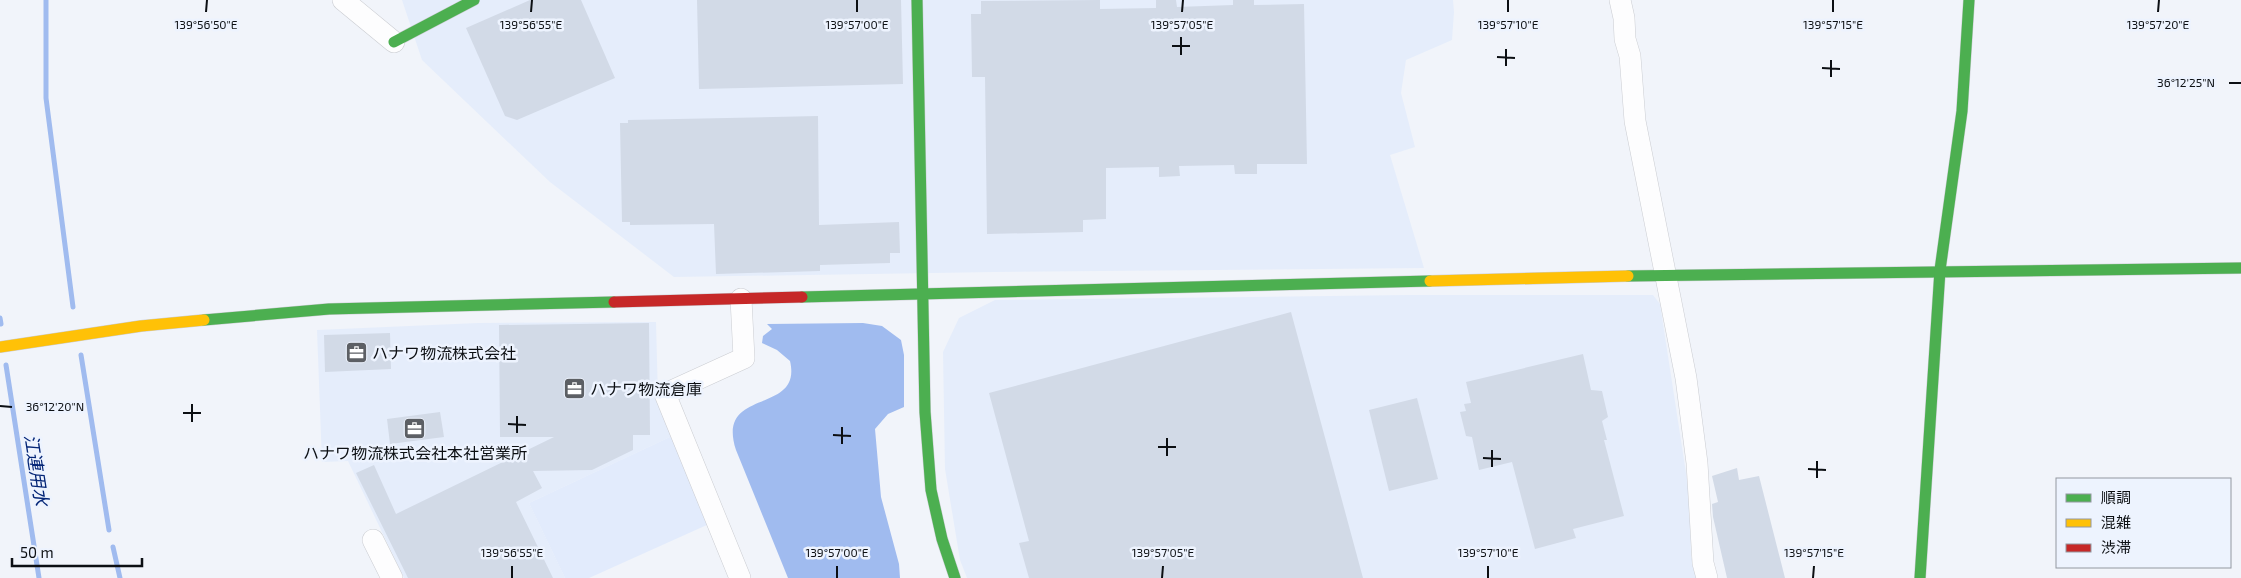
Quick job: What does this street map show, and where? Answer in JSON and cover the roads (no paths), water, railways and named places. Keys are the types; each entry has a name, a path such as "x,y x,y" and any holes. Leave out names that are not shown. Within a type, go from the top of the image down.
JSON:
{"street":[{"path":"343,0 394,42 474,0"},
{"path":"917,0 925,412 930,490 942,539 955,578"},
{"path":"1620,0 1624,18 1625,39 1630,56 1635,121 1686,378 1697,463 1703,563 1706,578"},
{"path":"1920,578 1940,270 1962,111 1969,0"},
{"path":"0,347 141,326 329,309 1667,275 1940,270 2241,268"},
{"path":"740,578 665,394 744,358 741,299"},
{"path":"373,540 392,578"}],"water":[{"path":"863,323 882,326 901,340 904,355 904,407 888,414 875,429 881,497 899,564 900,578 788,578 736,450 733,430 737,417 747,408 784,389 791,378 790,361 777,350 762,343 763,336 772,329 767,324"}],"waterway":[{"path":"46,0 46,98 73,307"},
{"name":"江連用水","path":"0,318 1,324"},
{"path":"81,355 109,530"},
{"name":"江連用水","path":"6,365 39,578"},
{"path":"113,547 120,578"}],"place":[{"name":"ハナワ物流株式会社","path":"356,353"},
{"name":"ハナワ物流倉庫","path":"574,389"},
{"name":"ハナワ物流株式会社本社営業所","path":"415,429"}]}
